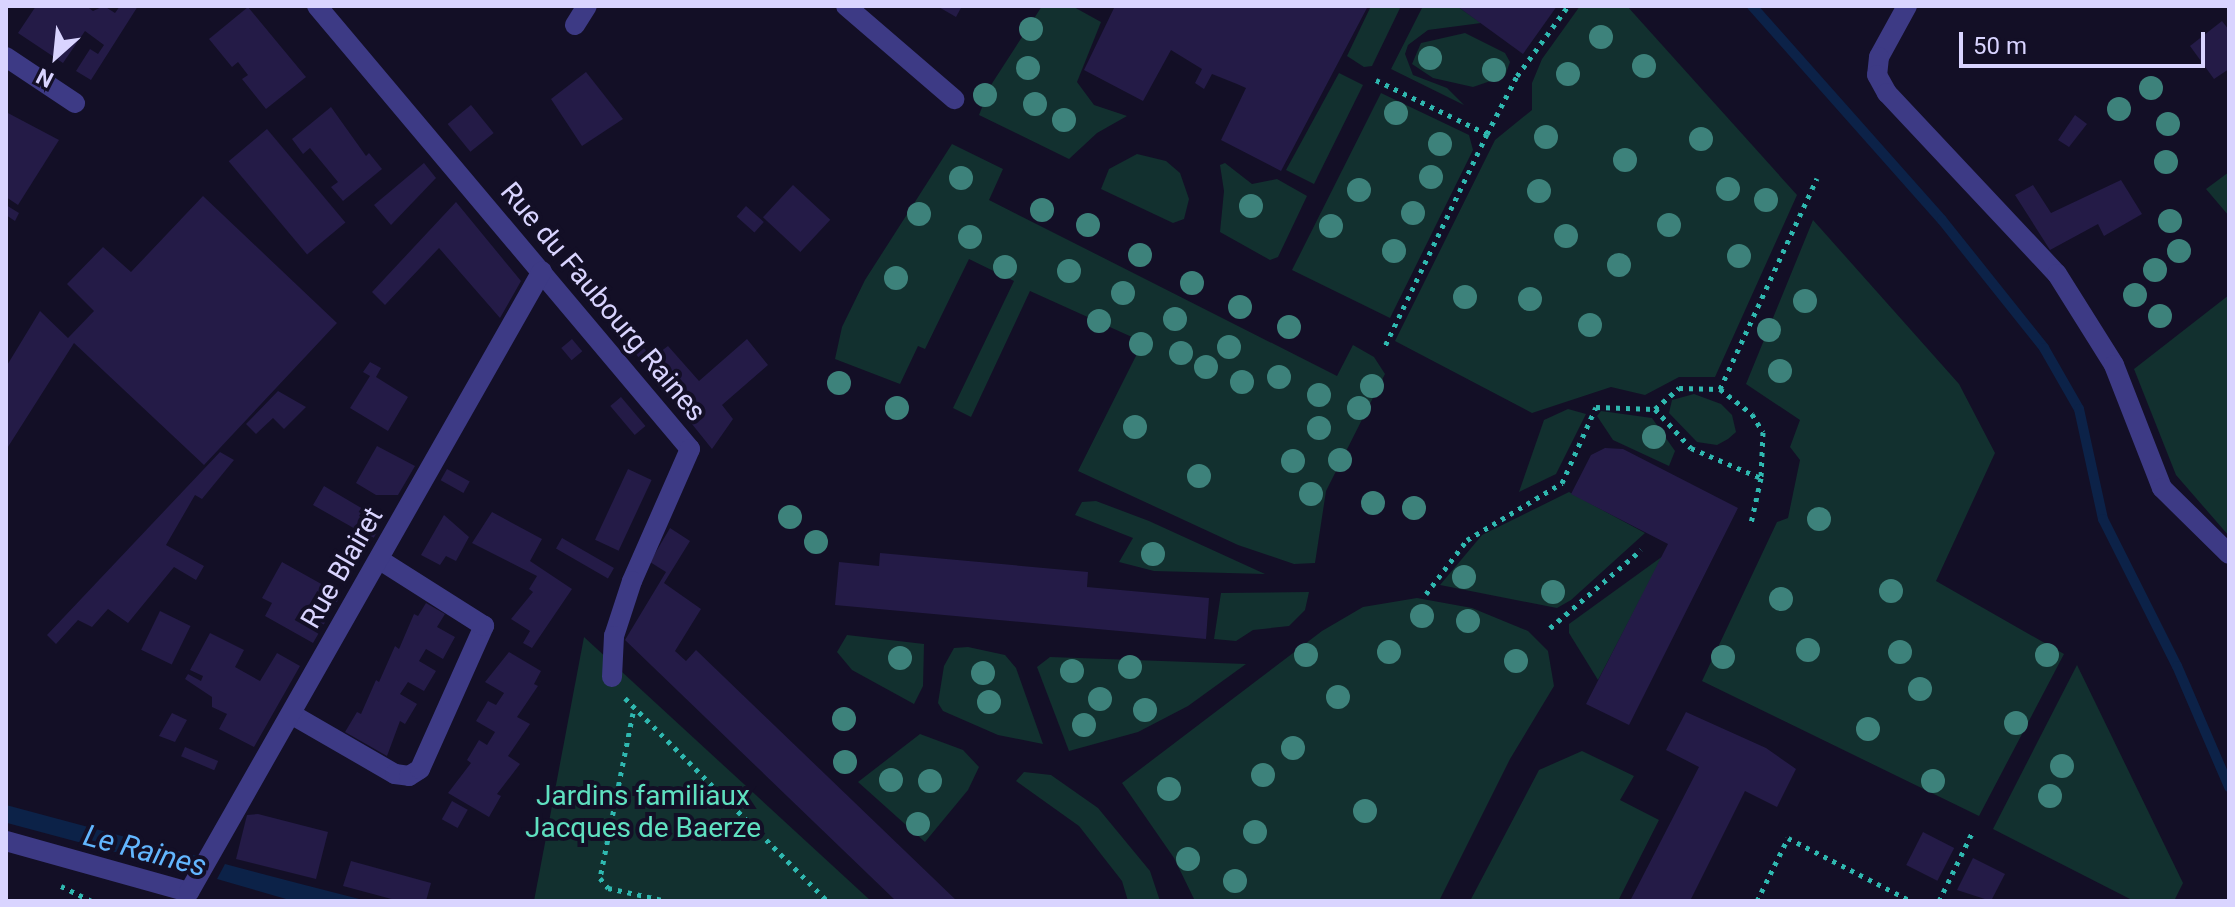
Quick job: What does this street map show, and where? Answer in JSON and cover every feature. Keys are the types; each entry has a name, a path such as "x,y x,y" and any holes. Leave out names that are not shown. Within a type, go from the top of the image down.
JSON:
{"street":[{"name":"Rue du Faubourg Raines","path":"317,6 690,449 632,581 614,636 612,677"},
{"path":"575,25 587,6"},
{"path":"846,6 954,99"},
{"path":"1907,6 1879,57 1877,75 1887,93 2057,274 2114,365 2162,488 2229,554"},
{"path":"6,57 75,103"},
{"name":"Rue Blairet","path":"6,841 192,887 542,271"},
{"path":"291,714 395,774 409,776 420,769 484,626 477,617 380,560"}],"path":[{"path":"1385,346 1517,76 1568,6"},
{"path":"1376,80 1487,134"},
{"path":"1720,389 1817,178"},
{"path":"1426,594 1467,540 1562,483 1596,407 1655,409 1679,388 1720,389 1752,414 1763,432 1761,478 1751,523"},
{"path":"1655,409 1691,448 1761,478"},
{"path":"1550,628 1641,550"},
{"path":"612,677 634,712 827,901"},
{"path":"634,712 600,878 608,888 667,901"},
{"path":"1939,901 1972,833"},
{"path":"1757,901 1788,838 1911,901"}],"green space":[{"path":"1042,6 1072,6 1101,22 1077,82 1094,105 1127,116 1097,133 1069,159 979,115 991,85"},
{"path":"1371,6 1401,6 1372,66 1364,67 1347,56"},
{"path":"1423,6 1457,6 1481,23 1428,30 1408,45 1405,54 1413,75 1447,88 1464,105 1391,69"},
{"path":"1580,6 1627,6 1797,195 1715,377 1679,377 1645,395 1611,387 1532,413 1395,341 1495,140 1532,110 1532,83 1542,59"},
{"path":"1465,33 1505,53 1510,62 1505,76 1473,87 1433,78 1412,64 1421,43"},
{"path":"1339,73 1363,85 1314,184 1286,170"},
{"path":"1381,93 1469,135 1473,150 1390,318 1292,270"},
{"path":"952,144 1003,169 989,200 1337,376 1353,345 1374,357 1385,374 1326,491 1315,563 1294,564 1238,545 1078,471 1143,342 1030,291 971,417 953,408 1014,281 969,259 925,349 918,346 900,384 835,359 842,327 865,280"},
{"path":"1137,154 1166,161 1180,173 1189,199 1184,219 1173,223 1101,189 1109,169"},
{"path":"1225,163 1252,184 1277,179 1307,196 1278,257 1270,260 1220,232 1224,191 1220,165"},
{"path":"2229,172 2229,216 2206,189"},
{"path":"1813,220 1959,384 1995,453 1936,581 2064,654 1979,816 1702,681 1777,522 1788,518 1800,460 1790,447 1800,420 1746,384"},
{"path":"2229,295 2229,536 2176,475 2134,369"},
{"path":"1694,394 1721,404 1732,415 1736,432 1717,445 1697,442 1669,413 1672,400"},
{"path":"1568,409 1586,414 1556,474 1519,492 1544,420"},
{"path":"1601,411 1652,418 1675,451 1669,466 1613,440 1597,416"},
{"path":"1569,492 1645,533 1571,600 1557,608 1440,585 1482,535"},
{"path":"1096,501 1149,521 1265,574 1154,571 1119,562 1133,538 1075,515 1082,502"},
{"path":"1663,556 1598,680 1569,633 1569,624"},
{"path":"1309,592 1305,610 1289,626 1253,630 1236,641 1214,639 1221,593"},
{"path":"1417,598 1472,608 1528,631 1548,651 1554,686 1510,759 1439,901 1195,901 1174,858 1122,783 1322,631 1363,607"},
{"path":"847,635 924,644 923,686 914,704 852,670 837,652"},
{"name":"Jardins familiaux Jacques de Baerze","path":"584,637 871,901 534,901"},
{"path":"968,647 1005,655 1016,668 1043,744 998,735 943,711 938,703 944,666 954,648"},
{"path":"1050,657 1246,664 1188,706 1138,732 1069,751 1037,667"},
{"path":"2077,665 2183,883 2174,901 2134,901 1993,829"},
{"path":"920,734 963,750 979,767 968,790 925,842 858,782"},
{"path":"1582,751 1634,776 1620,800 1659,820 1618,901 1470,901 1539,770"},
{"path":"1024,772 1051,775 1098,808 1150,871 1160,901 1128,901 1122,881 1079,826 1016,781"}],"water":[{"name":"Le Raines","path":"6,805 202,858 198,874 6,823"},
{"path":"225,864 367,901 293,901 217,879"}],"building":[{"path":"36,6 86,6 93,11 104,6 115,13 120,6 138,6 91,80 76,71 90,49 98,54 104,45 85,31 63,63 18,33"},
{"path":"937,6 962,6 956,17"},
{"path":"1115,6 1368,6 1281,171 1221,140 1246,88 1212,74 1204,89 1195,83 1202,69 1171,50 1143,101 1084,70"},
{"path":"1457,6 1557,6 1523,54"},
{"path":"248,7 306,77 266,109 242,79 248,75 238,62 232,67 209,39"},
{"path":"2222,21 2229,30 2229,69 2214,79 2190,46"},
{"path":"586,72 623,119 582,146 551,99"},
{"path":"471,105 494,133 470,152 448,124"},
{"path":"331,107 366,156 369,153 382,169 343,201 331,187 338,182 310,148 303,154 292,139"},
{"path":"6,112 59,140 18,205 6,197"},
{"path":"2075,115 2087,124 2069,147 2058,140"},
{"path":"267,129 345,222 307,255 229,161"},
{"path":"424,163 436,178 391,225 374,205"},
{"path":"2121,180 2142,214 2104,236 2098,224 2050,250 2015,195 2033,185 2051,213"},
{"path":"793,185 830,220 800,252 763,217"},
{"path":"203,196 337,323 204,465 74,343 6,450 6,367 40,311 68,338 94,311 67,284 103,247 131,272"},
{"path":"456,202 521,281 500,318 439,248 385,305 372,292"},
{"path":"6,205 19,213 15,221 6,215"},
{"path":"746,206 764,222 754,232 737,216"},
{"path":"572,339 582,351 572,360 561,348"},
{"path":"747,339 768,365 722,405 733,419 712,449 631,348 639,342 652,358 668,346 699,381"},
{"path":"370,362 381,368 376,377 408,397 388,431 350,408 370,376 363,372"},
{"path":"278,391 306,407 284,429 273,418 256,434 246,424"},
{"path":"621,397 645,426 635,435 610,406"},
{"path":"377,446 415,466 398,495 376,495 356,483"},
{"path":"1605,448 1623,449 1738,508 1629,725 1586,704 1668,544 1571,494 1591,455"},
{"path":"220,452 234,460 202,499 195,495 166,545 204,566 196,580 174,567 128,623 108,609 92,627 78,620 56,644 47,635"},
{"path":"447,469 470,482 463,493 441,480"},
{"path":"628,469 652,480 619,551 595,540"},
{"path":"324,486 363,509 359,516 380,527 373,539 313,505"},
{"path":"492,512 542,539 530,561 572,589 532,648 523,643 530,631 511,619 533,592 529,589 537,576 472,543"},
{"path":"444,515 469,537 456,561 446,556 440,565 421,555"},
{"path":"670,528 690,541 664,583 701,609 675,651 686,661 696,650 957,901 896,901 625,640 666,572 650,562"},
{"path":"562,538 614,568 608,578 556,548"},
{"path":"880,553 1088,572 1087,587 1209,598 1206,639 835,605 839,562 879,566"},
{"path":"282,562 341,595 313,643 265,616 272,603 262,598"},
{"path":"426,603 445,614 437,627 455,637 443,659 426,649 419,661 436,671 424,691 408,682 400,694 417,704 405,724 400,721 387,756 345,732 357,712 361,714 395,646 399,649 414,614 418,616"},
{"path":"160,611 191,626 172,665 141,650"},
{"path":"210,633 244,650 235,667 260,681 277,653 300,666 254,747 219,729 227,714 212,707 212,697 185,679 188,674 201,681 203,676 190,670"},
{"path":"509,652 541,671 534,684 538,686 517,717 530,724 508,756 520,764 497,794 501,796 489,817 448,793 471,763 467,760 479,740 487,745 495,732 476,721 488,701 496,705 504,693 485,682"},
{"path":"1686,712 1766,748 1796,769 1777,807 1745,791 1690,901 1630,901 1699,767 1666,750"},
{"path":"172,713 187,720 175,742 159,736"},
{"path":"185,747 218,761 214,770 181,756"},
{"path":"452,801 468,810 458,828 442,819"},
{"path":"258,814 328,832 316,879 236,859 247,815"},
{"path":"1923,832 1954,848 1937,881 1906,865"},
{"path":"1973,858 2005,874 1991,901 1957,890"},
{"path":"351,861 431,883 426,901 399,901 343,886"}],"waterway":[{"path":"1752,6 1942,220 2044,348 2079,409 2103,519 2177,666 2229,787"}]}
